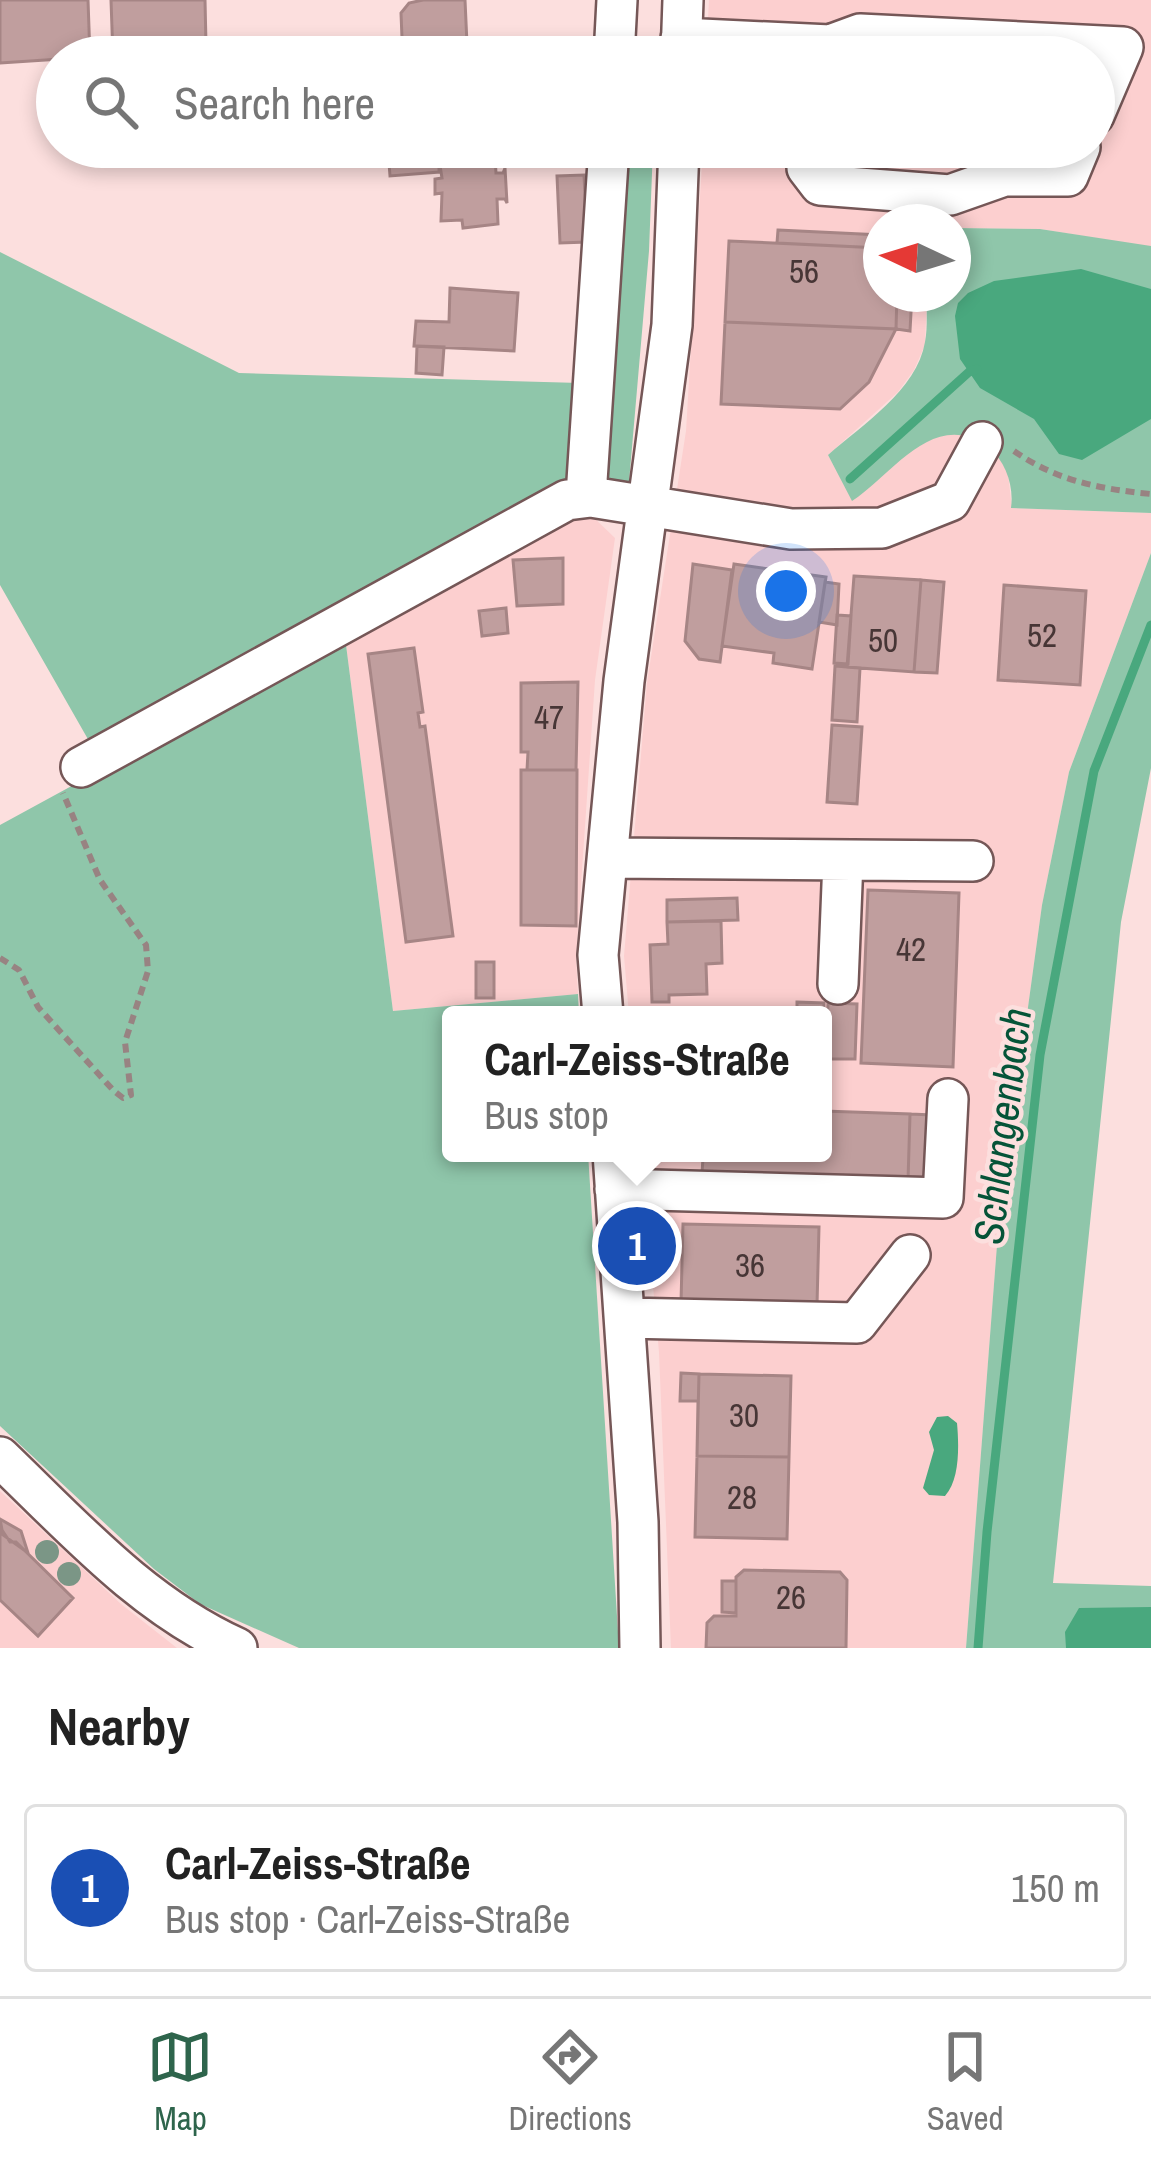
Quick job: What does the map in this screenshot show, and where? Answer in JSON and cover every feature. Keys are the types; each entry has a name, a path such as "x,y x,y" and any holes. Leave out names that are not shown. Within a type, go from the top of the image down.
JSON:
{"street":[{"path":"615,36 617,0"},
{"path":"682,32 715,36"},
{"path":"858,36 900,36"},
{"path":"591,497 587,481 608,168"},
{"path":"602,1006 598,955 624,681 672,325 678,168"},
{"path":"808,168 820,185 950,195 1004,176 1068,176 1071,168"},
{"path":"69,774 567,500 591,497 791,529 882,528 950,501 982,442"},
{"path":"608,858 973,861"},
{"path":"838,985 843,860"},
{"path":"640,1648 638,1522 614,1171 944,1198 948,1099"},
{"path":"625,1318 857,1323 910,1255"},
{"path":"0,1457 189,1639 237,1648"}],"path":[{"path":"982,442 992,431 1039,469 1073,483 1151,494"},
{"path":"0,958 19,970 38,1007 113,1090 123,1098 131,1094 125,1042 148,971 146,945 100,880 69,774"}],"shaded area":[{"path":"709,0 1151,0 1151,247 1040,229 971,228 971,204 863,204 863,312 926,312 925,345 898,392 828,455 852,500 919,443 952,432 982,442 998,455 1008,474 1012,508 1151,513 1151,553 1069,772 1042,905 999,1219 966,1648 671,1648 659,1352 642,1162 832,1162 832,1006 628,1006 624,956 647,683 686,431 702,168 1115,168 1115,36 707,36"},
{"path":"626,168 652,168 629,482 602,478"},
{"path":"971,228 1040,229 1151,246 1151,513 1011,508 1008,475 1000,460 969,437 951,435 916,449 852,501 828,455 900,391 920,359 926,312 971,312"},
{"path":"0,252 239,373 580,383 578,480 89,741 0,585"},
{"path":"1081,269 1151,289 1151,419 1082,460 1059,454 1034,419 980,388 960,359 955,316 956,312 971,312 971,292 994,281"},
{"path":"565,511 588,512 615,538 595,680 576,958 578,994 393,1011 345,637"},
{"path":"1151,553 1151,768 1121,922 1053,1583 1151,1586 1151,1648 966,1648 999,1219 1042,905 1069,772"},
{"path":"345,637 393,1011 442,1006 442,1162 589,1162 619,1648 299,1648 200,1604 154,1569 0,1426 0,825"},
{"path":"578,994 579,1006 447,1006"},
{"path":"948,1416 957,1423 956,1472 945,1496 929,1495 923,1488 934,1450 929,1432 937,1417"},
{"path":"0,1491 121,1604 177,1648 0,1648"},
{"path":"1151,1607 1151,1648 1066,1648 1065,1632 1079,1608"}],"building":[{"path":"0,0 88,0 89,36 36,36 36,61 0,63"},
{"path":"111,0 205,0 206,36 112,36"},
{"path":"465,0 467,36 402,36 401,13 409,3"},
{"path":"389,168 439,168 439,172 390,176"},
{"path":"440,168 496,168 496,173 503,173 505,168 507,203 497,199 498,224 463,228 462,220 441,221 442,193 435,194 435,179 442,178"},
{"path":"584,175 587,242 560,243 557,176"},
{"path":"778,230 863,234 863,247 777,243"},
{"path":"729,241 863,247 863,312 896,312 896,329 725,322"},
{"path":"450,288 518,293 514,351 414,346 416,321 449,322"},
{"path":"896,312 911,312 910,331 896,329"},
{"path":"725,322 896,329 869,382 840,409 721,404"},
{"path":"417,346 444,347 442,375 416,373"},
{"path":"563,558 563,604 517,606 513,560"},
{"path":"693,564 732,570 720,662 699,659 685,641"},
{"path":"734,564 826,577 812,669 773,663 774,653 722,646"},
{"path":"854,576 921,580 914,672 847,667"},
{"path":"921,580 944,582 937,673 914,672"},
{"path":"825,582 839,584 837,625 819,622"},
{"path":"1004,585 1086,591 1080,685 998,680"},
{"path":"506,608 508,633 482,636 479,611"},
{"path":"837,615 851,616 848,664 834,663"},
{"path":"414,648 423,712 418,713 420,727 425,726 453,936 406,942 368,654"},
{"path":"835,666 860,668 857,722 832,720"},
{"path":"578,682 576,770 527,770 528,752 521,752 521,683"},
{"path":"832,725 862,727 857,804 827,802"},
{"path":"521,770 577,770 576,926 521,925"},
{"path":"868,890 959,893 953,1067 861,1063"},
{"path":"737,898 738,920 667,922 667,900"},
{"path":"721,921 722,963 706,964 707,994 669,995 669,1002 652,1002 650,945 668,944 667,922"},
{"path":"476,962 494,962 494,998 476,998"},
{"path":"797,1002 824,1003 824,1006 797,1006"},
{"path":"857,1004 855,1059 832,1059 832,1006 828,1006"},
{"path":"832,1111 910,1114 908,1181 702,1174 703,1162 832,1162"},
{"path":"910,1114 932,1115 930,1182 908,1181"},
{"path":"683,1224 819,1227 817,1305 681,1303"},
{"path":"681,1373 699,1374 697,1454 698,1401 680,1401"},
{"path":"699,1374 791,1376 789,1457 697,1456"},
{"path":"697,1456 789,1457 787,1539 695,1537"},
{"path":"0,1519 21,1531 28,1553 3,1535"},
{"path":"0,1527 10,1542 16,1542 73,1598 38,1636 0,1600"},
{"path":"744,1570 840,1572 847,1580 846,1648 706,1648 707,1623 714,1616 736,1616 736,1577"},
{"path":"722,1581 736,1581 736,1613 722,1612"}],"waterway":[{"name":"Schlangenbach","path":"850,479 977,369"},
{"name":"Schlangenbach","path":"978,1648 1040,1055 1094,771 1151,625"}],"place":[{"name":"Carl-Zeiss-Straße","path":"637,1246"}]}
